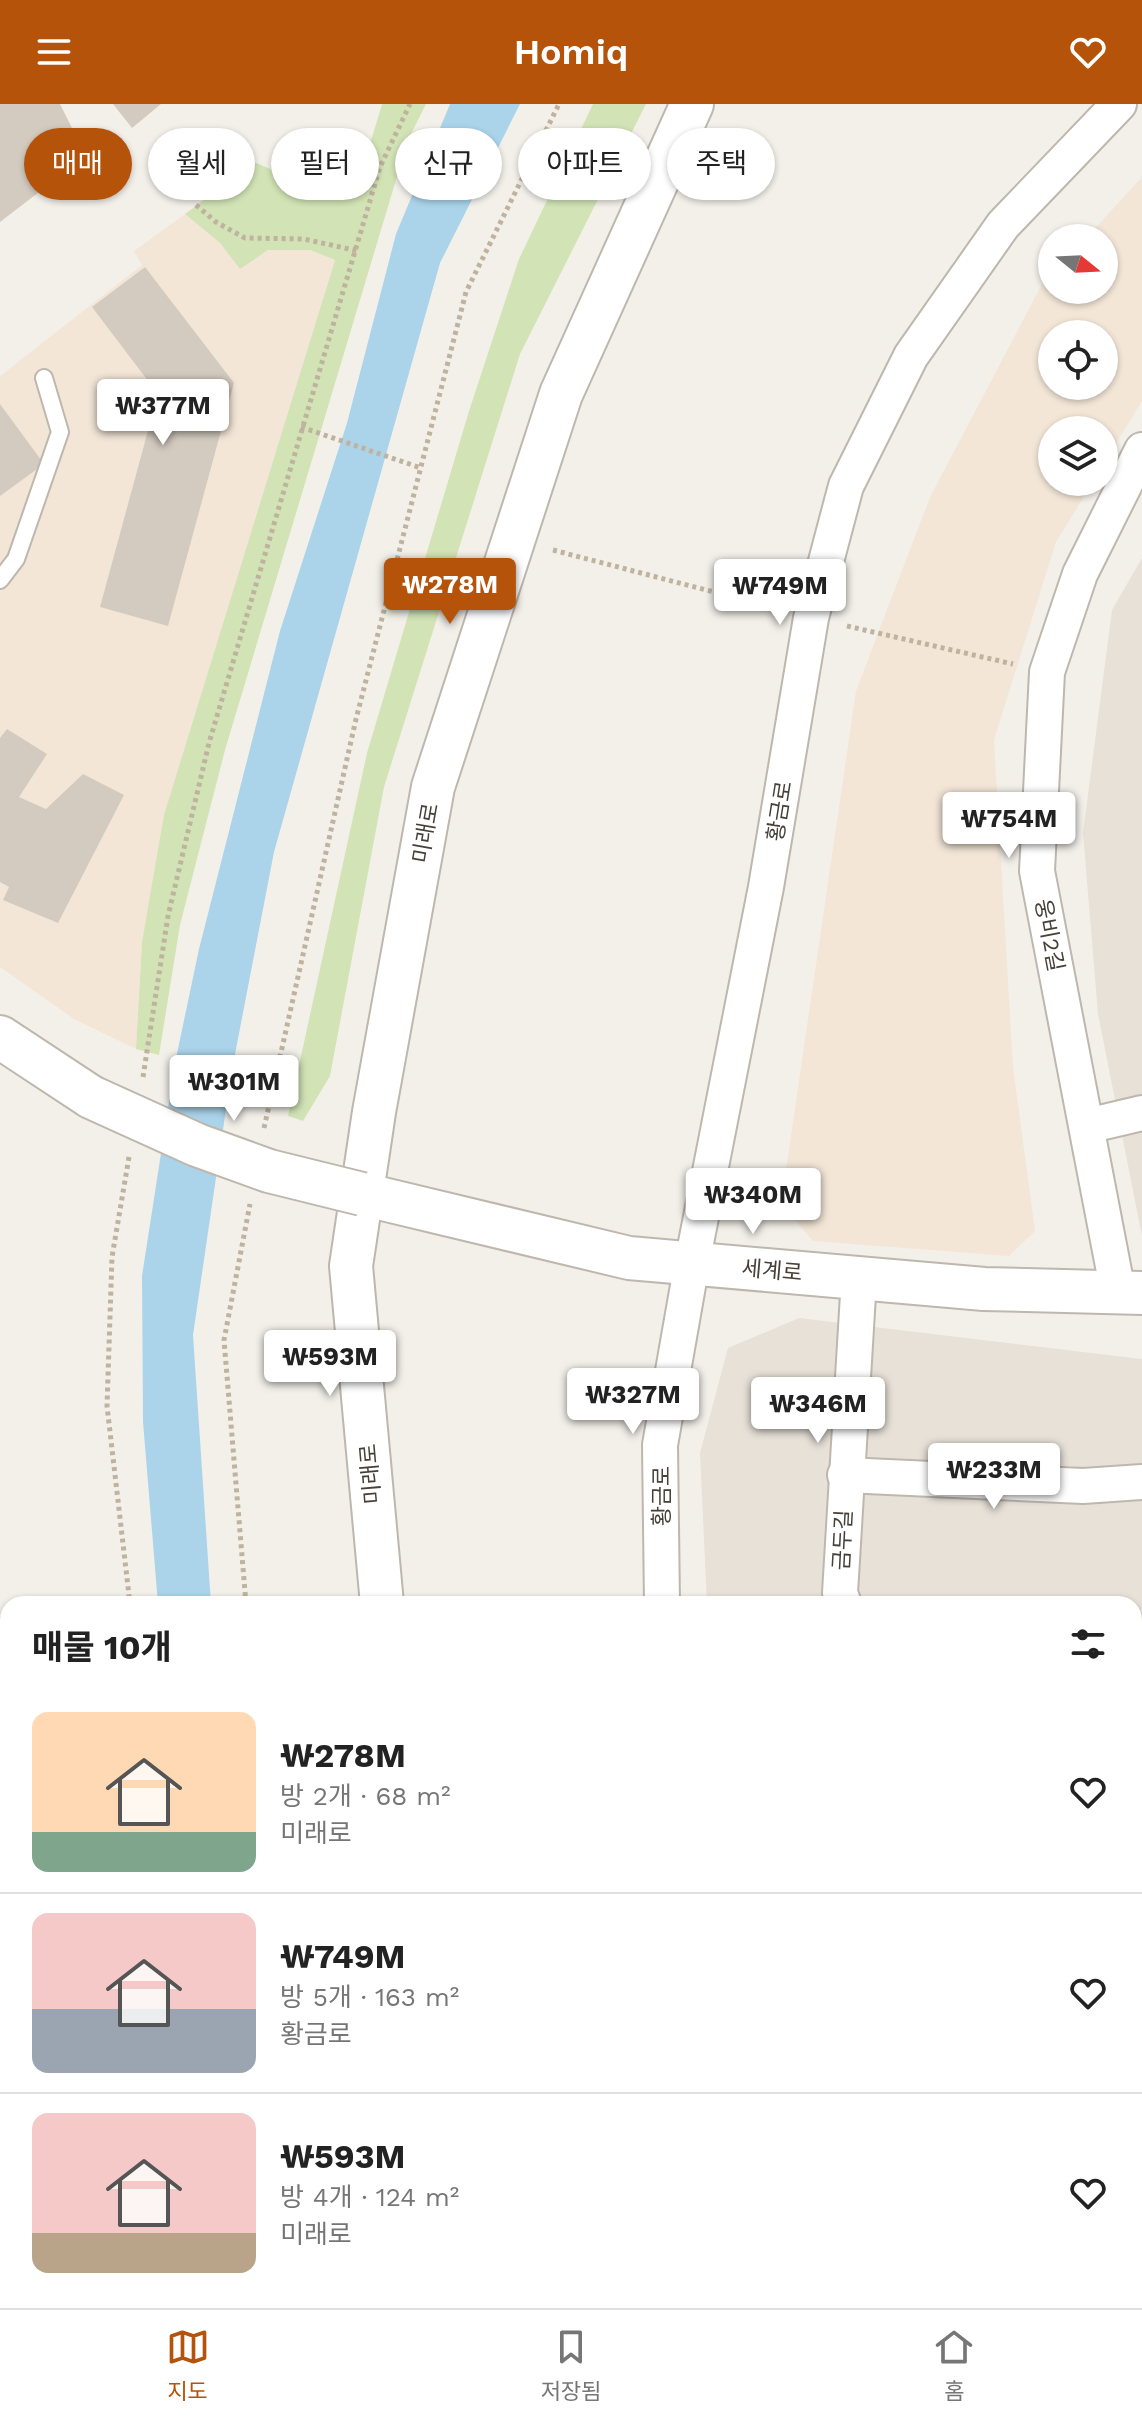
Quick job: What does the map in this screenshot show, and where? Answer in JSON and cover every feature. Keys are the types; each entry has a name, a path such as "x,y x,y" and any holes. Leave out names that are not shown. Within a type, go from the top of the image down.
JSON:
{"street":[{"name":"미래로","path":"381,1596 351,1266 433,787 561,394 692,104"},
{"name":"황금로","path":"662,1596 660,1445 692,1263 766,887 811,618 846,486 911,356 1003,225 1119,104"},
{"name":"웅비2길","path":"1130,1292 1087,1126 1037,871 1047,672 1080,574 1142,450"},
{"name":"세계로","path":"0,1037 91,1097 197,1145 269,1171 629,1258 984,1289 1130,1292"},
{"path":"1087,1126 1142,1113"},
{"name":"금두길","path":"841,1596 845,1475 859,1278"},
{"path":"845,1475 1083,1486 1142,1482"}],"lane":[{"path":"0,580 16,559 60,432 44,378"}],"path":[{"path":"143,1081 168,916 205,758 301,427 358,251 380,167 410,104"},
{"path":"262,1140 356,719 466,292 559,104"},
{"path":"196,205 216,222 245,238 304,239 358,251"},
{"path":"301,427 421,468"},
{"path":"129,1596 107,1406 112,1257 130,1155"},
{"path":"245,1596 224,1340 250,1201"}],"shaded area":[{"path":"1142,177 1142,401 1118,440 1118,416 1038,416 1038,496 1084,496 1056,542 994,740 1013,1067 1035,1231 1009,1256 813,1241 781,1204 856,691 930,497 1038,292 1038,304 1118,304 1118,224 1099,224"},
{"path":"185,214 220,243 240,268 268,250 310,250 335,260 165,815 142,942 136,1049 74,1019 0,967 0,376 142,265 134,251"},
{"path":"1142,558 1142,1236 1098,1014 1083,833 1112,610"},
{"path":"799,1318 1142,1359 1142,1596 707,1596 700,1453 728,1348"}],"green space":[{"path":"382,104 426,104 414,128 395,128 395,183 225,750 180,925 159,1055 136,1049 142,942 164,815 335,260 310,250 268,250 240,269 220,243 185,214 204,200 255,200 255,162 271,169 271,200 379,200 379,128 375,128"},
{"path":"593,104 646,104 634,128 582,128"},
{"path":"547,200 598,200 520,354 384,787 330,1076 303,1121 288,1116 367,753 469,411 519,259"}],"water":[{"path":"450,104 520,104 502,140 502,128 440,128"},
{"path":"410,200 472,200 440,263 274,852 231,1075 193,1335 210,1596 157,1596 143,1422 142,1276 175,1063 199,949 280,631 347,423 396,234"}],"building":[{"path":"0,104 60,104 72,128 24,128 24,200 29,200 0,222"},
{"path":"113,104 161,104 132,128"},
{"path":"145,267 234,383 168,626 100,607 158,394 92,307"},
{"path":"0,404 44,464 0,496"},
{"path":"7,729 47,754 19,797 46,809 83,774 124,795 58,923 3,900 9,887 0,882 0,738"}]}
